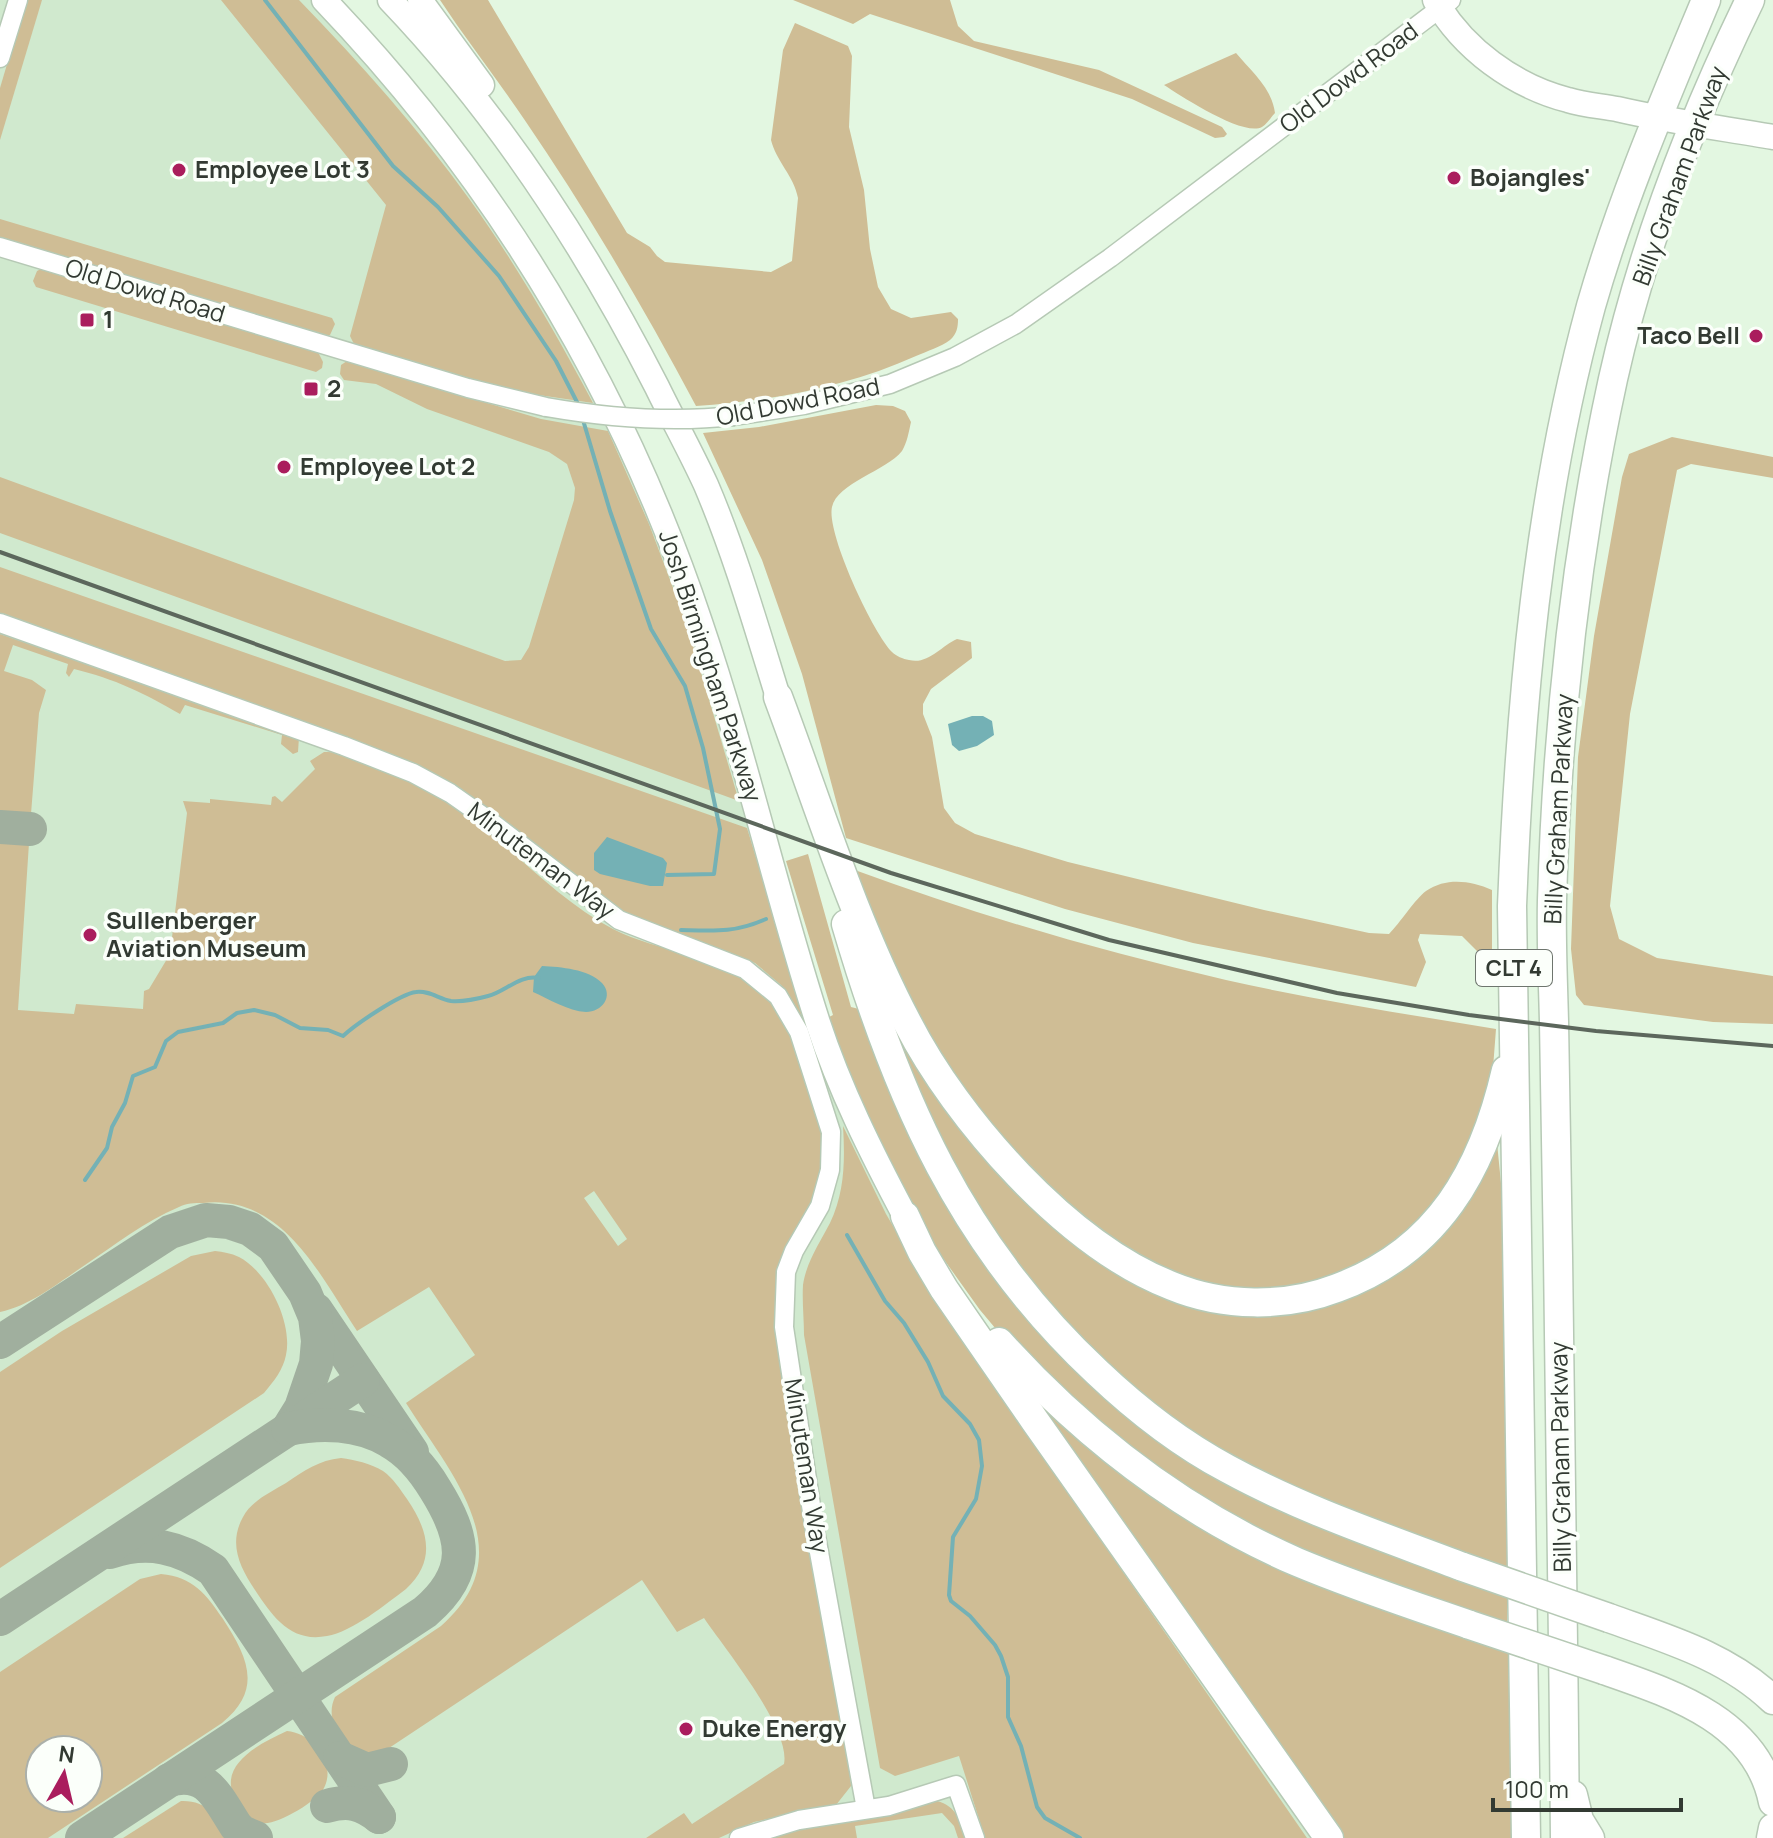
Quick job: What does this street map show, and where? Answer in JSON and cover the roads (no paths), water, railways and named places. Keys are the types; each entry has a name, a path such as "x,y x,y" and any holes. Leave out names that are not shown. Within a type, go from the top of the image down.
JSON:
{"highway":[{"name":"Billy Graham Parkway","path":"1526,1838 1512,906 1527,677 1555,472 1591,306 1630,184 1706,0"},
{"name":"Billy Graham Parkway","path":"1565,1838 1552,906 1558,784 1578,580 1613,379 1647,257 1696,124 1750,0"},
{"path":"778,697 867,936 907,1023 953,1097 999,1154 1048,1204 1126,1262 1172,1286 1219,1299 1292,1300 1360,1280 1408,1249 1441,1217 1473,1167 1489,1131 1515,1030"},
{"path":"778,697 870,1006 894,1069 945,1180 1003,1269 1073,1350 1143,1412 1226,1468 1296,1503 1713,1658 1773,1700"},
{"path":"905,1216 973,1311 1026,1373 1063,1409 1140,1472 1213,1519 1295,1561 1668,1693 1725,1724 1754,1756 1770,1788 1773,1802"},
{"path":"905,1216 944,1289 1329,1838"},
{"path":"1564,1762 1579,1820 1590,1838"},
{"path":"1771,1838 1773,1828"}],"main road":[{"name":"Josh Birmingham Parkway","path":"324,0 392,73 461,159 524,250 594,369 662,520 701,623 819,1024 871,1153 905,1216"},
{"path":"390,0 467,88 562,217"},
{"path":"420,0 502,115 616,306 705,484 737,566 778,697"},
{"path":"1442,3 1471,46 1522,82 1571,101 1773,137"}],"street":[{"path":"0,58 18,0"},
{"name":"Old Dowd Road","path":"0,247 468,388 546,407 599,416 698,420 804,405 890,384 955,357 1003,332 1110,258 1442,3"},
{"name":"Minuteman Way","path":"0,623 413,773 450,793 487,819 619,920 745,969 778,996 799,1032 831,1132 830,1170 820,1206 794,1251 786,1272 784,1327 814,1525 866,1809"},
{"path":"739,1838 788,1822 889,1806 954,1777 975,1838"}],"water":[{"path":"972,716 983,716 992,721 994,735 977,746 959,751 952,745 948,724"},
{"path":"607,837 663,858 667,863 663,886 650,886 594,870 594,853"},
{"path":"542,966 574,970 596,978 607,993 604,1002 597,1009 586,1012 533,992 534,977"}],"waterway":[{"path":"265,0 393,166 438,207 499,276 556,361 580,408"},
{"path":"583,420 610,511 651,629 685,686 703,748 720,829 714,874 667,875"},
{"path":"681,930 734,929 766,919"},
{"path":"85,1180 107,1148 112,1127 125,1103 133,1076 155,1067 166,1041 178,1032 223,1023 237,1013 254,1010 275,1015 300,1028 328,1030 343,1036 378,1010 409,994 430,993 451,1001 465,1001 494,994 525,979 539,978"},
{"path":"847,1235 885,1301 904,1323 928,1362 943,1396 970,1424 979,1440 982,1466 976,1499 953,1537 949,1595 951,1601 970,1616 995,1645 1001,1656 1008,1677 1008,1717 1021,1746 1037,1807 1045,1818 1080,1838"}],"railway":[{"path":"0,552 891,873 1109,940 1337,993 1469,1015 1596,1031 1773,1046"}],"place":[{"name":"Employee Lot 3","path":"179,170"},
{"name":"Bojangles'","path":"1454,178"},
{"name":"1","path":"87,320"},
{"name":"Taco Bell","path":"1756,336"},
{"name":"2","path":"311,389"},
{"name":"Employee Lot 2","path":"284,467"},
{"name":"Sullenberger Aviation Museum","path":"90,935"},
{"name":"Duke Energy","path":"686,1729"}]}
